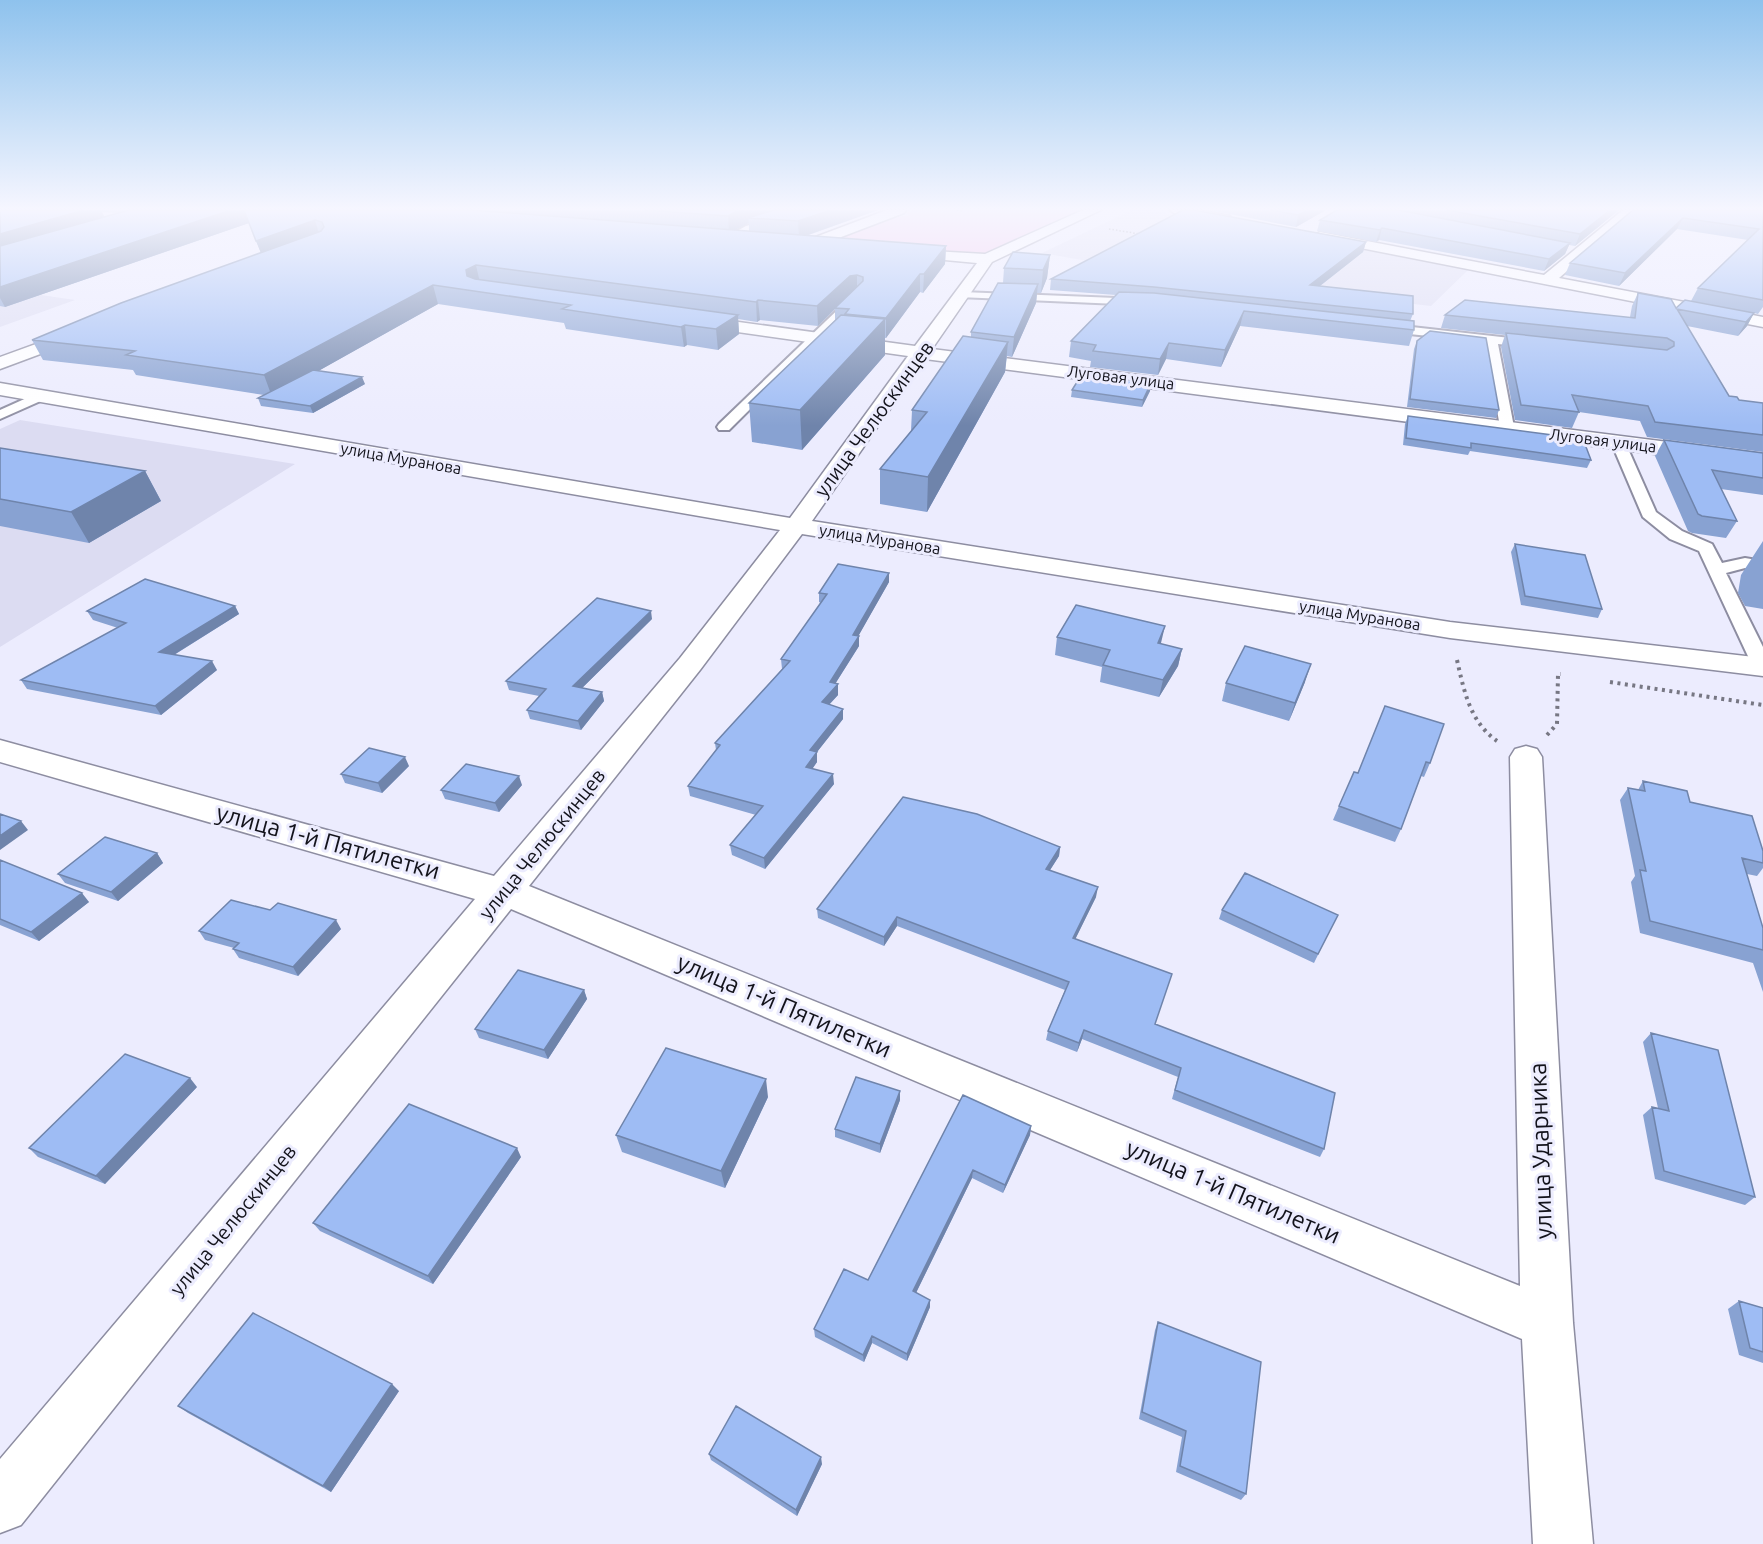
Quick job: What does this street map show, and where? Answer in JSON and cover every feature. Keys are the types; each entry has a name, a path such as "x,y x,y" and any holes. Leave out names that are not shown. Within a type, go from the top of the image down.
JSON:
{"street":[{"name":"улица Челюскинцев","path":"0,1504 690,664 796,526 971,282"},
{"path":"1558,282 1763,322"},
{"name":"Луговая улица","path":"677,318 1763,461"},
{"path":"0,363 99,326"},
{"name":"улица Муранова","path":"0,389 796,526 1450,630 1763,667"},
{"name":"улица 1-й Пятилетки","path":"0,752 503,891 1547,1323"},
{"name":"улица Ударника","path":"1526,757 1547,1323 1563,1544"}],"lane":[{"path":"962,294 1152,303"},
{"path":"724,427 856,298"},
{"path":"1374,327 1547,346"},
{"path":"1491,340 1507,427"},
{"path":"0,415 40,396"},
{"path":"1618,442 1649,514 1676,534 1706,548 1763,667"},
{"path":"1716,570 1745,563 1763,566"}],"path":[{"path":"1450,630 1468,704 1484,735 1526,757 1557,724 1558,674 1570,675"},
{"path":"1604,681 1763,705"}],"shaded area":[{"path":"1223,282 1456,282 1431,306"},
{"path":"0,289 75,300 0,327"},
{"path":"20,420 295,464 0,647 0,429"}],"building":[{"path":"0,282 15,282 0,287"},
{"path":"179,282 497,282 738,315 716,329 685,325 681,327 562,309 571,305 433,285 264,375 126,355 135,351 32,340 121,303"},
{"path":"605,282 843,282 817,306 758,300 756,302"},
{"path":"862,282 914,282 886,318 845,314 849,309 835,308"},
{"path":"1090,282 1314,282 1310,285 1413,296 1413,314"},
{"path":"1704,282 1763,282 1763,300 1698,288"},
{"path":"998,283 1038,284 1014,337 971,332"},
{"path":"1119,292 1154,293 1414,321 1414,330 1244,311 1225,350 1169,343 1160,359 1093,351 1096,345 1071,341"},
{"path":"1638,293 1671,299 1676,308 1685,300 1754,313 1746,322 1677,309 1729,396 1737,397 1739,400 1763,403 1763,435 1655,422 1648,406 1572,395 1579,412 1521,405 1506,333 1667,350 1674,346 1674,342 1667,338 1445,315 1465,300 1635,318"},
{"path":"841,315 885,319 800,410 749,403"},
{"path":"1430,331 1486,338 1499,410 1410,399 1417,341"},
{"path":"963,336 1008,342 928,477 880,469 927,412 912,410"},
{"path":"313,370 362,377 310,406 258,398"},
{"path":"1082,374 1151,383 1143,400 1072,390"},
{"path":"1408,416 1583,439 1591,460 1471,443 1471,448 1406,438"},
{"path":"1664,440 1763,453 1763,478 1712,470 1737,521 1698,514"},
{"path":"0,448 145,471 71,512 0,499"},
{"path":"1515,544 1585,555 1602,609 1525,596"},
{"path":"838,564 889,573 853,635 859,636 830,682 838,684 822,702 843,709 810,750 817,752 806,767 833,774 764,858 730,845 763,806 688,786 720,745 715,743 790,661 781,659 827,594 819,593"},
{"path":"145,579 235,606 159,652 212,661 155,706 21,680 126,623 87,611"},
{"path":"597,598 651,611 573,686 602,692 578,721 527,710 546,689 506,681"},
{"path":"1076,605 1165,626 1158,643 1182,649 1163,680 1103,665 1110,650 1057,637"},
{"path":"1245,646 1311,664 1295,703 1226,683"},
{"path":"1385,706 1444,724 1430,763 1426,762 1401,829 1339,806 1354,772 1358,773"},
{"path":"369,748 405,757 378,783 341,774"},
{"path":"466,764 519,776 495,803 441,790"},
{"path":"1643,781 1687,791 1690,802 1752,816 1763,851 1763,863 1742,858 1763,928 1763,950 1650,921 1640,870 1646,871 1628,788 1645,791"},
{"path":"903,797 977,814 1060,847 1046,869 1098,887 1073,938 1172,974 1155,1024 1335,1093 1324,1149 1175,1090 1181,1068 1084,1030 1079,1043 1048,1031 1069,982 897,917 884,937 817,909"},
{"path":"0,814 21,821 0,836"},
{"path":"105,837 157,853 111,892 58,874"},
{"path":"0,860 82,893 31,932 0,919"},
{"path":"1245,873 1338,915 1318,954 1222,910"},
{"path":"231,900 270,910 278,903 336,920 293,967 233,949 239,943 199,931"},
{"path":"518,970 584,990 544,1050 475,1029"},
{"path":"1651,1033 1718,1050 1755,1197 1664,1171 1652,1107 1669,1111"},
{"path":"666,1048 766,1079 721,1171 616,1135"},
{"path":"125,1054 190,1078 96,1176 29,1148"},
{"path":"856,1077 900,1091 880,1144 835,1129"},
{"path":"963,1095 1031,1126 1005,1185 973,1170 913,1291 930,1300 907,1354 872,1336 863,1355 814,1329 844,1269 868,1280"},
{"path":"409,1104 517,1148 428,1276 313,1223"},
{"path":"1739,1301 1763,1308 1763,1352 1750,1348"},
{"path":"253,1313 392,1384 323,1486 178,1406"},
{"path":"1158,1322 1261,1362 1246,1494 1180,1466 1186,1431 1142,1412"},
{"path":"736,1406 821,1457 796,1510 709,1454"}]}
